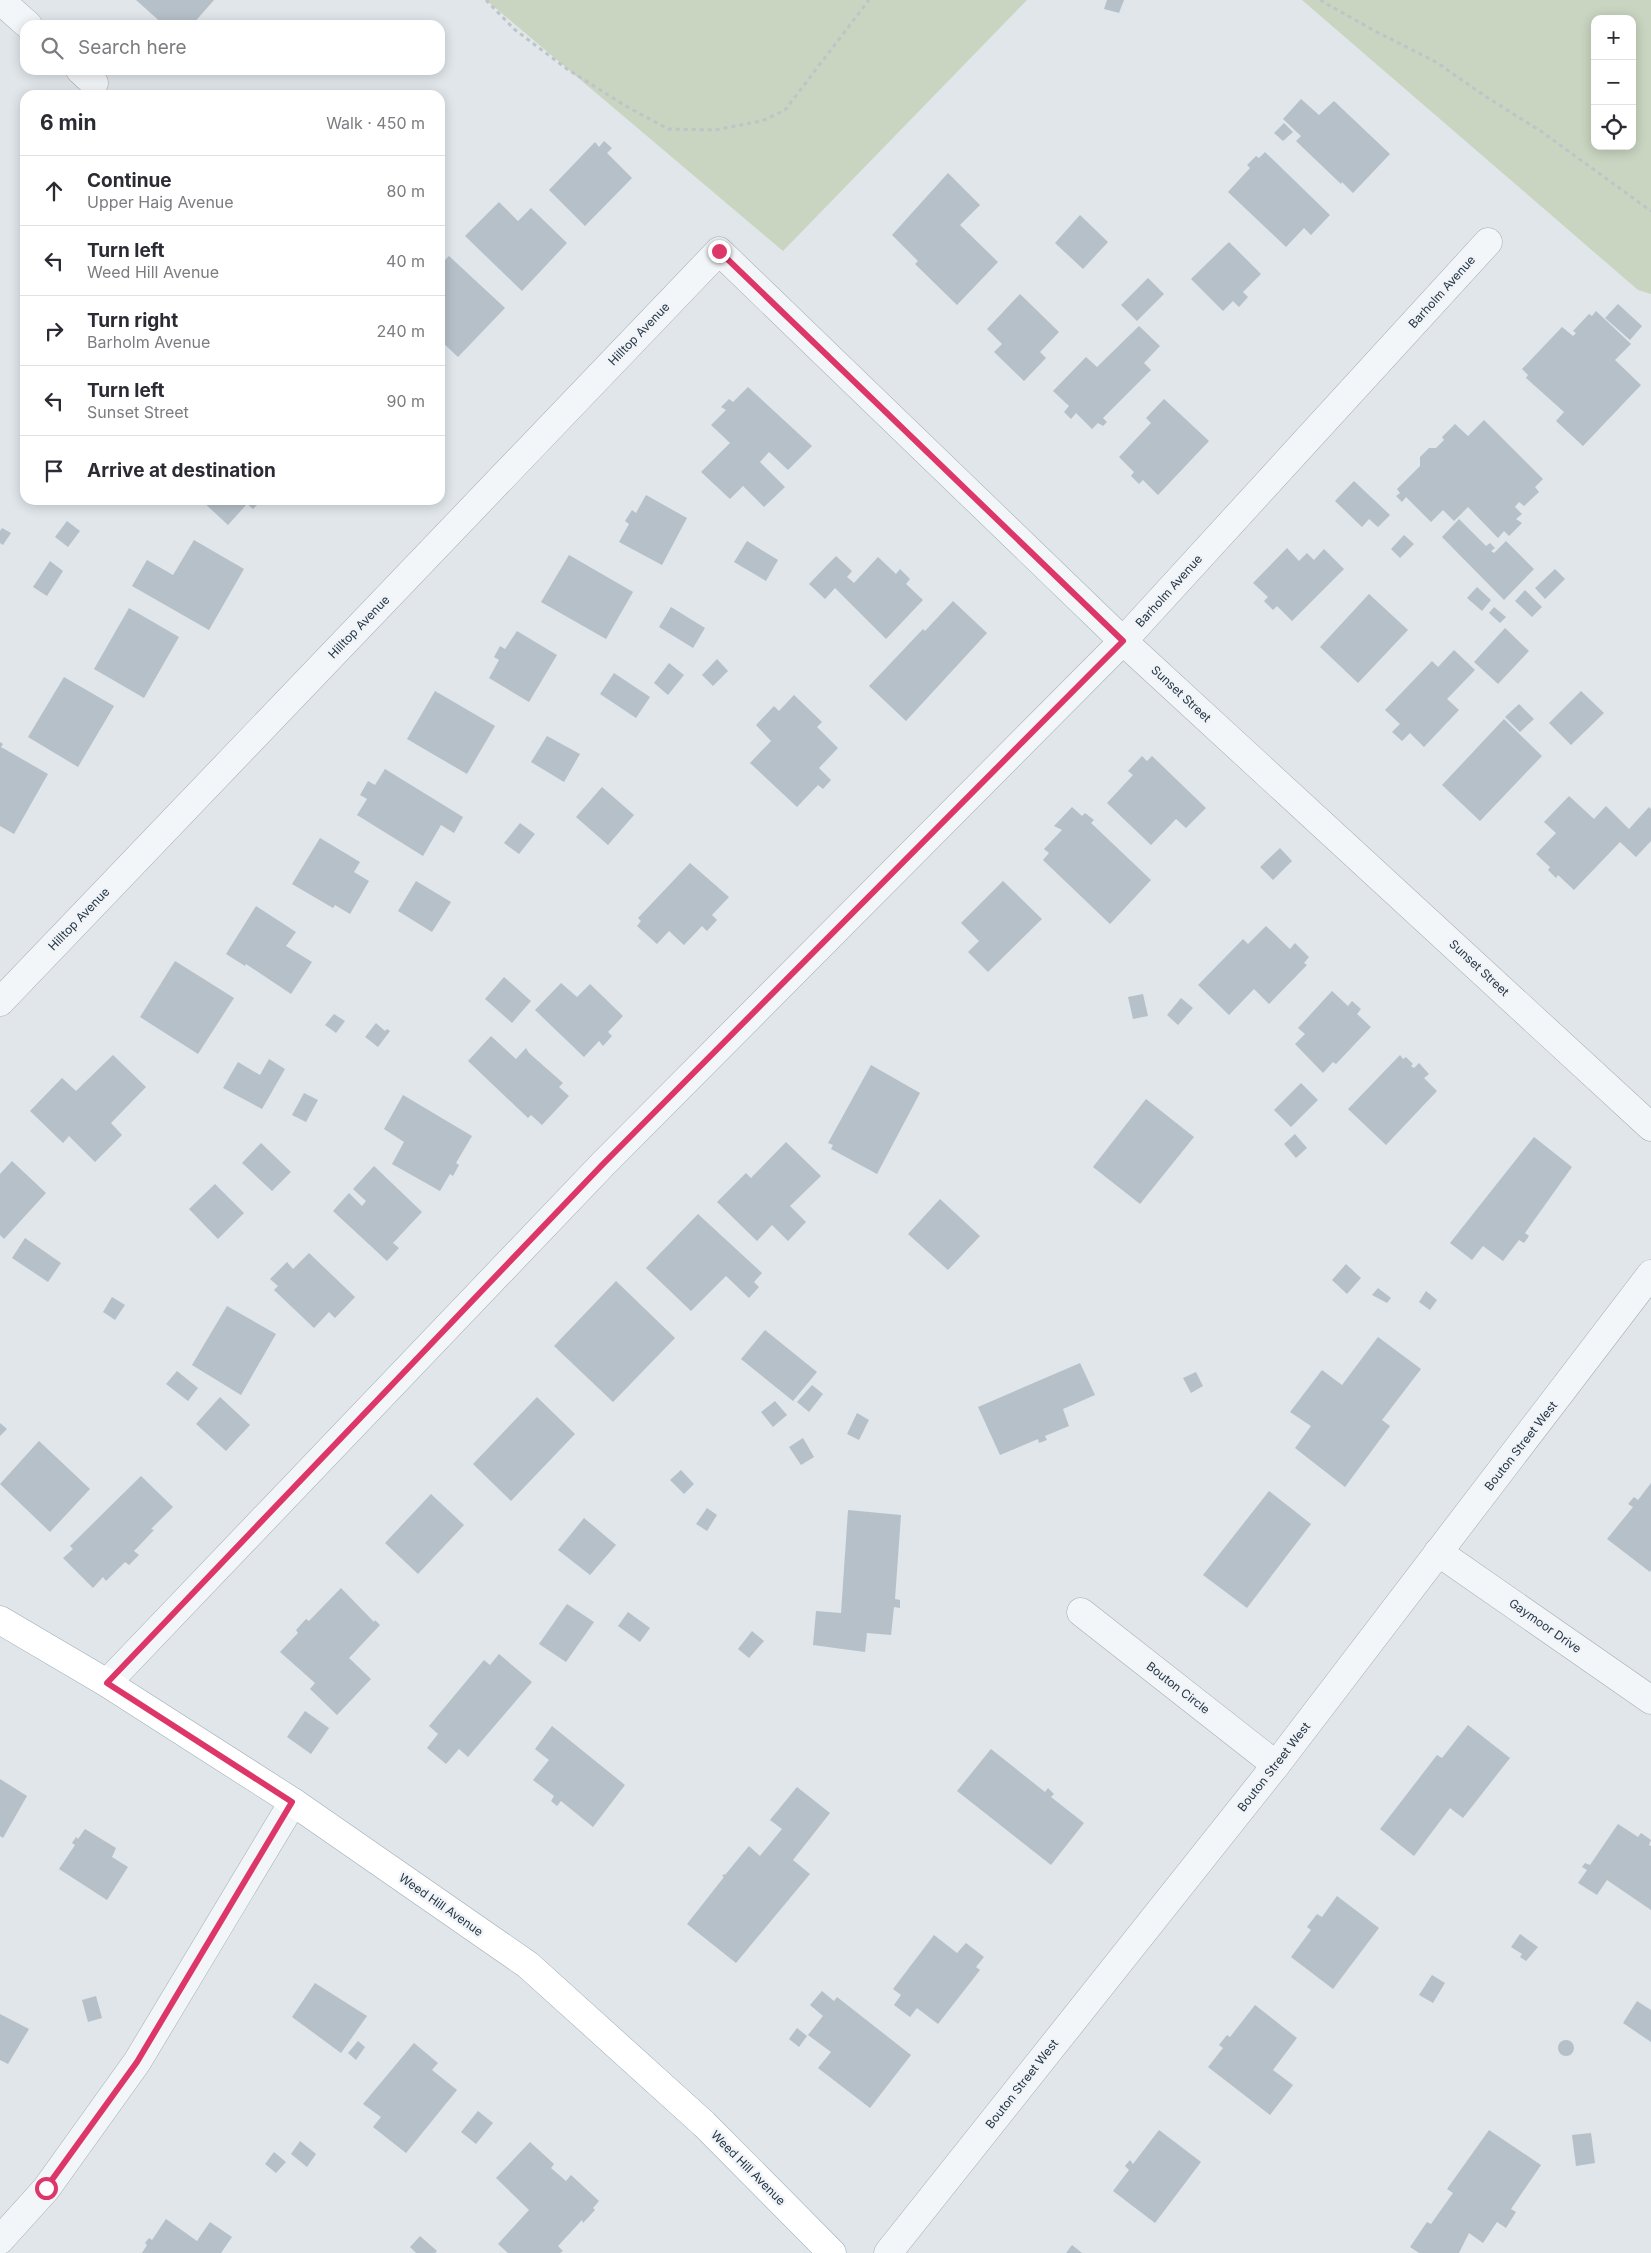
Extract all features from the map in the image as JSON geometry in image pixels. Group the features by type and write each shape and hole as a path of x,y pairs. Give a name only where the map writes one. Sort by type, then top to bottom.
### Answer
{"main road":[{"name":"Weed Hill Avenue","path":"0,1620 107,1683 292,1802 528,1965 704,2124 832,2253"}],"street":[{"path":"0,0 22,20"},
{"name":"Barholm Avenue","path":"107,1683 603,1164 1123,641 1488,242"},
{"name":"Sunset Street","path":"719,251 1123,641 1651,1127"},
{"name":"Hilltop Avenue","path":"0,1002 719,251"},
{"name":"Bouton Street West","path":"888,2253 1276,1765 1651,1274"},
{"name":"Gaymoor Drive","path":"1438,1552 1651,1700"},
{"name":"Bouton Circle","path":"1081,1612 1276,1765"},
{"path":"0,2240 46,2188 137,2062 292,1802"}],"path":[{"path":"486,0 514,28 567,69 624,105 668,129 714,130 762,121 785,110 868,0"},
{"path":"1320,0 1436,62 1542,132 1651,211"}],"green space":[{"path":"486,0 1027,0 783,251"},
{"path":"1302,0 1651,0 1651,294 1638,290"}],"building":[{"path":"136,0 214,0 196,20 158,20"},
{"path":"1107,0 1124,0 1119,13 1104,9"},
{"path":"1301,99 1319,115 1334,101 1390,154 1353,193 1296,141 1301,136 1283,119"},
{"path":"1284,123 1293,132 1283,141 1274,133"},
{"path":"604,141 612,148 607,153 632,178 585,226 549,190 595,142 599,147"},
{"path":"1265,152 1330,215 1311,235 1304,228 1286,247 1228,192 1250,168 1247,165 1256,156 1259,158"},
{"path":"948,173 980,205 960,225 998,262 957,305 915,264 918,261 892,235"},
{"path":"499,202 518,221 531,208 567,243 522,291 465,236"},
{"path":"1080,215 1108,242 1083,269 1055,243"},
{"path":"1229,242 1261,274 1243,292 1248,297 1239,307 1233,301 1223,311 1191,279"},
{"path":"449,256 505,308 458,357 445,345 445,260"},
{"path":"1148,278 1164,294 1137,321 1121,305"},
{"path":"1020,294 1059,332 1040,352 1046,358 1024,381 994,352 1002,344 987,329"},
{"path":"1618,304 1642,326 1630,340 1605,318"},
{"path":"1596,311 1631,344 1615,360 1641,385 1583,446 1556,421 1564,412 1526,378 1528,375 1522,369 1562,327 1573,336 1576,333 1573,331 1589,314 1592,316"},
{"path":"1139,326 1160,346 1144,363 1151,370 1103,418 1107,422 1103,426 1098,423 1092,429 1076,413 1071,419 1064,412 1069,406 1053,391 1086,357 1097,367"},
{"path":"748,387 812,446 788,470 769,452 760,462 785,487 764,507 743,486 730,499 701,472 730,443 711,425 726,410 721,407 729,399 733,402"},
{"path":"1164,399 1209,441 1158,495 1143,480 1139,484 1131,476 1134,472 1119,457 1151,423 1146,418"},
{"path":"1484,420 1543,479 1535,487 1539,492 1524,506 1519,502 1515,507 1522,514 1516,519 1522,523 1509,536 1504,531 1498,538 1468,507 1454,521 1443,510 1431,522 1406,497 1402,502 1396,496 1400,493 1397,489 1420,466 1420,457 1429,448 1436,448 1444,440 1442,437 1455,424 1468,436"},
{"path":"1354,481 1390,515 1378,527 1369,519 1362,527 1335,501"},
{"path":"646,495 687,518 662,565 619,542 629,524 625,521 632,510 636,513"},
{"path":"206,505 246,505 228,525"},
{"path":"248,505 257,505 253,509"},
{"path":"1459,519 1486,546 1490,543 1495,548 1491,551 1494,553 1506,541 1534,569 1504,600 1442,537"},
{"path":"67,521 80,531 68,547 55,537"},
{"path":"2,528 11,533 3,545 0,543 0,531"},
{"path":"1404,535 1414,544 1400,558 1391,549"},
{"path":"194,540 244,569 209,630 132,586 147,560 173,575"},
{"path":"747,541 778,560 766,581 734,562"},
{"path":"1287,548 1299,561 1307,553 1314,560 1324,549 1344,569 1292,621 1277,606 1273,610 1264,601 1268,597 1253,583"},
{"path":"569,555 633,592 606,639 541,602"},
{"path":"836,556 852,571 847,577 854,583 878,557 896,574 900,569 910,579 906,584 923,600 886,639 835,588 825,599 809,584"},
{"path":"50,561 63,571 47,596 33,587"},
{"path":"1555,569 1565,579 1545,599 1535,588"},
{"path":"1477,587 1491,600 1482,611 1467,598"},
{"path":"1525,590 1542,607 1532,617 1515,601"},
{"path":"1369,594 1408,630 1358,683 1320,647"},
{"path":"953,601 987,633 906,721 869,686 923,629 925,631"},
{"path":"671,607 705,628 693,648 659,627"},
{"path":"1494,607 1506,617 1500,623 1489,613"},
{"path":"129,608 179,637 144,698 94,669"},
{"path":"1505,628 1529,651 1498,684 1474,662"},
{"path":"517,631 557,655 529,702 489,678 499,660 494,657 500,646 505,649"},
{"path":"1454,650 1475,670 1447,699 1459,710 1424,747 1410,733 1402,741 1392,732 1400,724 1385,710 1432,661 1438,667"},
{"path":"717,659 728,671 713,686 702,675"},
{"path":"669,663 684,675 668,695 654,683"},
{"path":"614,673 650,697 636,718 600,694"},
{"path":"64,677 114,706 78,767 28,737"},
{"path":"435,691 495,726 467,774 407,739"},
{"path":"1581,691 1604,713 1571,745 1549,723"},
{"path":"794,695 822,722 817,727 838,748 819,768 831,780 823,789 818,785 797,807 750,763 771,741 756,725 774,706 779,711"},
{"path":"1519,704 1534,719 1520,732 1505,717"},
{"path":"1504,719 1542,756 1480,821 1442,785"},
{"path":"547,736 580,754 564,782 531,762"},
{"path":"0,742 3,744 1,747 48,774 14,834 0,826"},
{"path":"1142,756 1147,761 1152,756 1206,808 1186,828 1176,819 1151,845 1107,803 1133,775 1128,771"},
{"path":"385,769 463,817 454,833 441,825 423,856 357,815 367,799 360,795 368,781 375,785"},
{"path":"602,787 634,815 608,845 576,817"},
{"path":"1569,796 1594,819 1606,806 1629,829 1649,807 1651,809 1651,841 1636,857 1620,842 1574,890 1558,875 1556,878 1548,870 1550,867 1536,854 1556,833 1544,822"},
{"path":"1072,807 1082,816 1085,813 1094,820 1091,823 1151,880 1110,924 1043,860 1049,853 1044,849 1062,830 1054,826"},
{"path":"520,823 535,834 519,854 504,843"},
{"path":"320,838 360,862 354,872 369,881 350,914 335,905 333,908 292,884"},
{"path":"1280,848 1292,861 1273,880 1260,867"},
{"path":"690,863 729,897 712,915 717,920 707,931 702,926 684,945 669,931 657,944 637,926 641,921 638,918"},
{"path":"416,881 451,902 432,932 398,911"},
{"path":"1003,881 1042,919 988,972 968,952 979,941 961,923"},
{"path":"256,906 296,932 286,946 312,962 291,994 246,964 245,966 226,954"},
{"path":"1266,926 1290,949 1295,943 1309,957 1304,963 1307,965 1269,1004 1254,989 1229,1015 1198,985 1243,939 1248,944"},
{"path":"175,961 234,998 198,1054 140,1017"},
{"path":"504,977 531,1001 512,1023 485,999"},
{"path":"561,983 577,997 590,984 623,1016 608,1032 612,1036 603,1046 599,1041 584,1057 535,1010"},
{"path":"1332,991 1348,1006 1352,1001 1361,1009 1357,1014 1371,1027 1336,1064 1333,1062 1323,1073 1295,1044 1305,1034 1298,1028"},
{"path":"1143,994 1148,1016 1133,1019 1128,997"},
{"path":"1181,998 1193,1008 1178,1025 1167,1015"},
{"path":"334,1014 345,1021 336,1033 325,1025"},
{"path":"376,1023 385,1031 387,1029 390,1031 378,1047 365,1037"},
{"path":"491,1036 516,1059 526,1048 529,1053 563,1083 559,1087 569,1096 542,1125 531,1115 528,1118 468,1061"},
{"path":"113,1055 146,1087 111,1123 122,1135 95,1162 69,1136 63,1143 30,1111 62,1078 76,1091"},
{"path":"1400,1055 1403,1059 1406,1057 1413,1064 1411,1066 1414,1068 1419,1063 1429,1074 1424,1078 1437,1091 1386,1145 1348,1109"},
{"path":"269,1059 285,1069 262,1109 223,1088 238,1062 260,1075"},
{"path":"871,1065 920,1093 877,1174 831,1149 833,1145 828,1143"},
{"path":"1301,1083 1318,1100 1291,1127 1274,1110"},
{"path":"304,1093 318,1100 306,1122 292,1115"},
{"path":"403,1095 472,1136 456,1163 459,1165 453,1176 450,1174 440,1191 392,1164 404,1142 384,1129"},
{"path":"1146,1099 1194,1137 1140,1204 1093,1167"},
{"path":"1295,1134 1307,1148 1296,1158 1284,1144"},
{"path":"1534,1137 1572,1167 1525,1233 1529,1236 1524,1243 1519,1240 1503,1261 1483,1246 1472,1260 1450,1243"},
{"path":"786,1142 821,1176 790,1206 806,1222 788,1241 772,1225 757,1241 717,1202 746,1173 751,1178"},
{"path":"261,1143 291,1172 272,1191 242,1163"},
{"path":"12,1161 46,1193 4,1239 0,1235 0,1174"},
{"path":"374,1166 422,1212 393,1243 399,1248 387,1261 333,1211 349,1193 362,1206 366,1201 353,1189"},
{"path":"215,1184 244,1213 218,1239 189,1209"},
{"path":"940,1199 980,1236 948,1270 908,1234"},
{"path":"698,1214 762,1273 754,1282 759,1287 749,1298 726,1276 691,1311 646,1268"},
{"path":"25,1238 61,1263 48,1282 12,1258"},
{"path":"309,1253 355,1297 335,1318 329,1312 314,1328 274,1290 278,1286 270,1279 287,1262 293,1269"},
{"path":"1346,1264 1361,1278 1347,1294 1332,1280"},
{"path":"616,1281 675,1338 613,1402 554,1346"},
{"path":"1378,1288 1391,1298 1387,1303 1372,1295"},
{"path":"1426,1291 1437,1300 1430,1310 1419,1302"},
{"path":"112,1297 125,1305 115,1320 103,1312"},
{"path":"227,1306 276,1334 241,1395 192,1365"},
{"path":"765,1330 817,1372 793,1401 741,1359"},
{"path":"1378,1337 1421,1369 1382,1420 1390,1426 1345,1487 1295,1448 1311,1426 1290,1412 1322,1370 1342,1385"},
{"path":"1080,1363 1095,1395 1063,1409 1069,1426 1045,1436 1047,1440 1039,1443 1038,1439 1000,1455 978,1407"},
{"path":"177,1371 198,1388 188,1401 166,1384"},
{"path":"1196,1372 1203,1386 1191,1393 1183,1378"},
{"path":"812,1385 823,1394 809,1412 797,1402"},
{"path":"220,1397 250,1425 226,1451 196,1424"},
{"path":"537,1397 575,1434 511,1501 473,1464"},
{"path":"775,1401 787,1415 773,1427 761,1412"},
{"path":"857,1413 869,1420 859,1440 847,1434"},
{"path":"0,1423 7,1429 0,1436"},
{"path":"803,1438 814,1457 801,1465 789,1447"},
{"path":"39,1441 90,1489 50,1532 0,1484"},
{"path":"681,1470 694,1484 684,1494 670,1480"},
{"path":"141,1476 173,1507 151,1529 154,1530 134,1551 139,1555 129,1565 125,1562 106,1581 103,1577 93,1588 63,1558 73,1549 70,1546"},
{"path":"1651,1483 1650,1572 1607,1539 1633,1507 1628,1504 1634,1497 1638,1500"},
{"path":"1269,1491 1311,1524 1247,1608 1203,1575"},
{"path":"431,1494 464,1525 418,1574 385,1543"},
{"path":"707,1508 717,1515 707,1531 696,1524"},
{"path":"848,1510 901,1515 895,1599 900,1600 900,1608 894,1607 891,1635 867,1633 865,1652 813,1645 816,1611 841,1613"},
{"path":"584,1518 616,1545 590,1575 558,1550"},
{"path":"341,1588 374,1622 375,1620 380,1625 349,1658 371,1679 337,1715 310,1689 315,1683 280,1652 298,1633 296,1630 306,1619 309,1621"},
{"path":"567,1604 594,1622 566,1662 539,1644"},
{"path":"628,1612 650,1628 640,1642 618,1626"},
{"path":"752,1631 764,1641 749,1658 738,1649"},
{"path":"499,1654 532,1682 468,1757 459,1749 446,1764 427,1748 438,1734 429,1726 484,1660 490,1665"},
{"path":"305,1711 329,1728 311,1754 287,1737"},
{"path":"1468,1725 1510,1758 1463,1818 1450,1808 1414,1856 1380,1829 1437,1755 1442,1758"},
{"path":"552,1726 625,1785 593,1827 561,1801 557,1806 551,1801 554,1796 533,1780 549,1760 535,1749"},
{"path":"991,1749 1045,1792 1048,1788 1054,1794 1051,1797 1084,1823 1051,1865 957,1791"},
{"path":"0,1779 27,1796 3,1838 0,1836"},
{"path":"797,1787 830,1813 793,1860 810,1874 736,1963 687,1924 724,1877 722,1876 725,1875 749,1846 760,1856 782,1829 770,1820"},
{"path":"1618,1824 1638,1837 1641,1833 1651,1840 1649,1845 1651,1846 1651,1910 1607,1880 1597,1895 1578,1883 1587,1870 1582,1867 1585,1863 1590,1865"},
{"path":"85,1829 116,1848 112,1857 128,1867 107,1900 59,1869 75,1845 72,1843 76,1837 78,1839"},
{"path":"1337,1896 1379,1928 1333,1989 1291,1957 1311,1930 1307,1927 1317,1914 1322,1917"},
{"path":"1520,1934 1538,1947 1526,1961 1520,1957 1522,1954 1511,1947"},
{"path":"934,1935 957,1953 966,1943 984,1957 976,1967 980,1970 938,2024 917,2008 910,2017 894,2005 901,1995 893,1989"},
{"path":"1432,1975 1445,1983 1433,2003 1419,1995"},
{"path":"315,1983 367,2016 341,2053 292,2017"},
{"path":"822,1991 834,2001 837,1997 911,2055 870,2108 818,2068 831,2052 808,2035 823,2016 810,2005"},
{"path":"96,1996 102,2018 88,2022 82,2000"},
{"path":"1637,2001 1651,2010 1651,2042 1623,2023"},
{"path":"1255,2005 1297,2038 1273,2070 1293,2085 1270,2115 1208,2067 1223,2048 1219,2045 1227,2035 1230,2037"},
{"path":"0,2014 29,2029 8,2064 0,2060"},
{"path":"797,2028 807,2036 799,2047 789,2039"},
{"path":"1563,2040 1569,2040 1574,2045 1572,2054 1563,2056 1558,2051 1558,2045"},
{"path":"358,2041 365,2047 356,2060 348,2053"},
{"path":"414,2043 438,2063 432,2070 457,2090 406,2153 373,2127 381,2117 363,2104"},
{"path":"478,2111 493,2123 476,2144 461,2132"},
{"path":"1159,2130 1201,2162 1155,2223 1113,2191 1129,2170 1125,2166 1130,2160 1133,2164"},
{"path":"1489,2130 1541,2165 1511,2209 1516,2212 1506,2228 1497,2222 1483,2243 1469,2233 1459,2253 1419,2253 1410,2247 1427,2222 1431,2224 1453,2193 1447,2189"},
{"path":"1591,2133 1595,2163 1576,2166 1572,2135"},
{"path":"300,2141 316,2154 307,2167 291,2154"},
{"path":"530,2142 554,2164 551,2168 566,2181 571,2175 599,2201 593,2208 595,2210 583,2223 582,2220 558,2246 563,2251 560,2253 508,2253 498,2244 529,2210 496,2178"},
{"path":"274,2152 286,2162 276,2173 265,2164"},
{"path":"166,2219 197,2241 210,2222 232,2237 221,2253 142,2253 147,2245 145,2243 149,2238 152,2240"},
{"path":"420,2236 437,2251 435,2253 416,2253 410,2247"},
{"path":"1072,2245 1082,2253 1066,2253"}],"route":[{"path":"46,2188 137,2062 292,1802 107,1683 603,1164 1123,641 719,251"}]}
